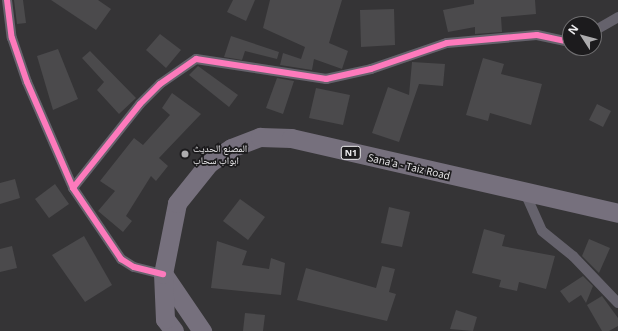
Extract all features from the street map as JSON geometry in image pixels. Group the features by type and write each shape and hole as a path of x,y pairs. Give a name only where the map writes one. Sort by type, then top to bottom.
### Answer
{"highway":[{"name":"Sana'a - Taiz Road","path":"174,331 165,319 163,274 177,203 192,180 231,148 260,137 291,138 526,195 618,213"},
{"path":"163,274 202,331"}],"street":[{"path":"7,0 12,38 27,82 73,188 121,259 134,267 163,274"},
{"path":"602,26 618,17"},
{"path":"73,188 140,104 160,84 196,59 326,79 371,70 447,42 536,35 562,40"},
{"path":"526,195 542,231 573,256 618,303"}],"building":[{"path":"14,0 23,0 26,23 17,24"},
{"path":"51,0 98,0 111,9 96,30"},
{"path":"233,0 255,0 246,21 227,12"},
{"path":"270,0 342,0 329,43 348,51 342,69 314,59 312,70 280,65 283,53 301,59 305,47 263,28"},
{"path":"474,0 535,0 536,14 501,17 502,32 475,34 475,27 448,32 443,10 474,4"},
{"path":"394,9 395,45 361,47 360,10"},
{"path":"160,34 181,50 166,68 146,50"},
{"path":"231,36 279,52 277,59 245,51 242,60 224,57"},
{"path":"58,49 78,99 53,110 37,56"},
{"path":"90,51 136,98 119,114 97,90 104,82 82,58"},
{"path":"483,58 504,64 501,74 542,84 531,125 490,113 488,121 466,115"},
{"path":"412,62 445,64 443,86 419,84 399,142 372,133 388,87 409,95"},
{"path":"198,66 238,95 229,107 189,75"},
{"path":"277,78 294,81 283,114 266,108"},
{"path":"316,88 350,95 343,125 309,118"},
{"path":"172,93 201,114 159,158 168,166 156,181 151,176 126,216 132,221 123,232 98,211 115,191 100,181 134,138 143,145 170,115 162,108"},
{"path":"597,104 611,111 603,127 589,120"},
{"path":"15,179 20,198 0,204 0,183"},
{"path":"55,184 69,204 49,218 35,199"},
{"path":"240,199 265,217 248,240 223,221"},
{"path":"389,207 410,212 402,247 381,243"},
{"path":"484,229 505,235 502,246 555,256 546,289 519,282 517,291 499,287 501,280 472,273"},
{"path":"84,236 112,285 85,302 52,255"},
{"path":"589,239 610,248 599,273 582,256"},
{"path":"217,241 247,251 242,265 269,269 271,258 285,263 281,295 211,288"},
{"path":"12,246 17,268 0,272 0,249"},
{"path":"382,266 395,269 389,292 396,294 387,321 297,300 306,268 376,288"},
{"path":"583,276 593,286 586,303 581,295 569,303 560,291"},
{"path":"602,296 618,318 618,326 609,331 602,331 587,305"},
{"path":"456,310 477,317 473,331 450,329"},
{"path":"245,313 265,315 263,331 243,331"}],"cycle path":[{"path":"7,0 12,38 27,82 73,188 121,259 134,267 163,274"},
{"path":"73,188 140,104 160,84 196,59 326,79 371,69 447,43 537,35 562,40"}],"place":[{"name":"المصنع الحديث ابواب سحاب","path":"185,154"}]}
